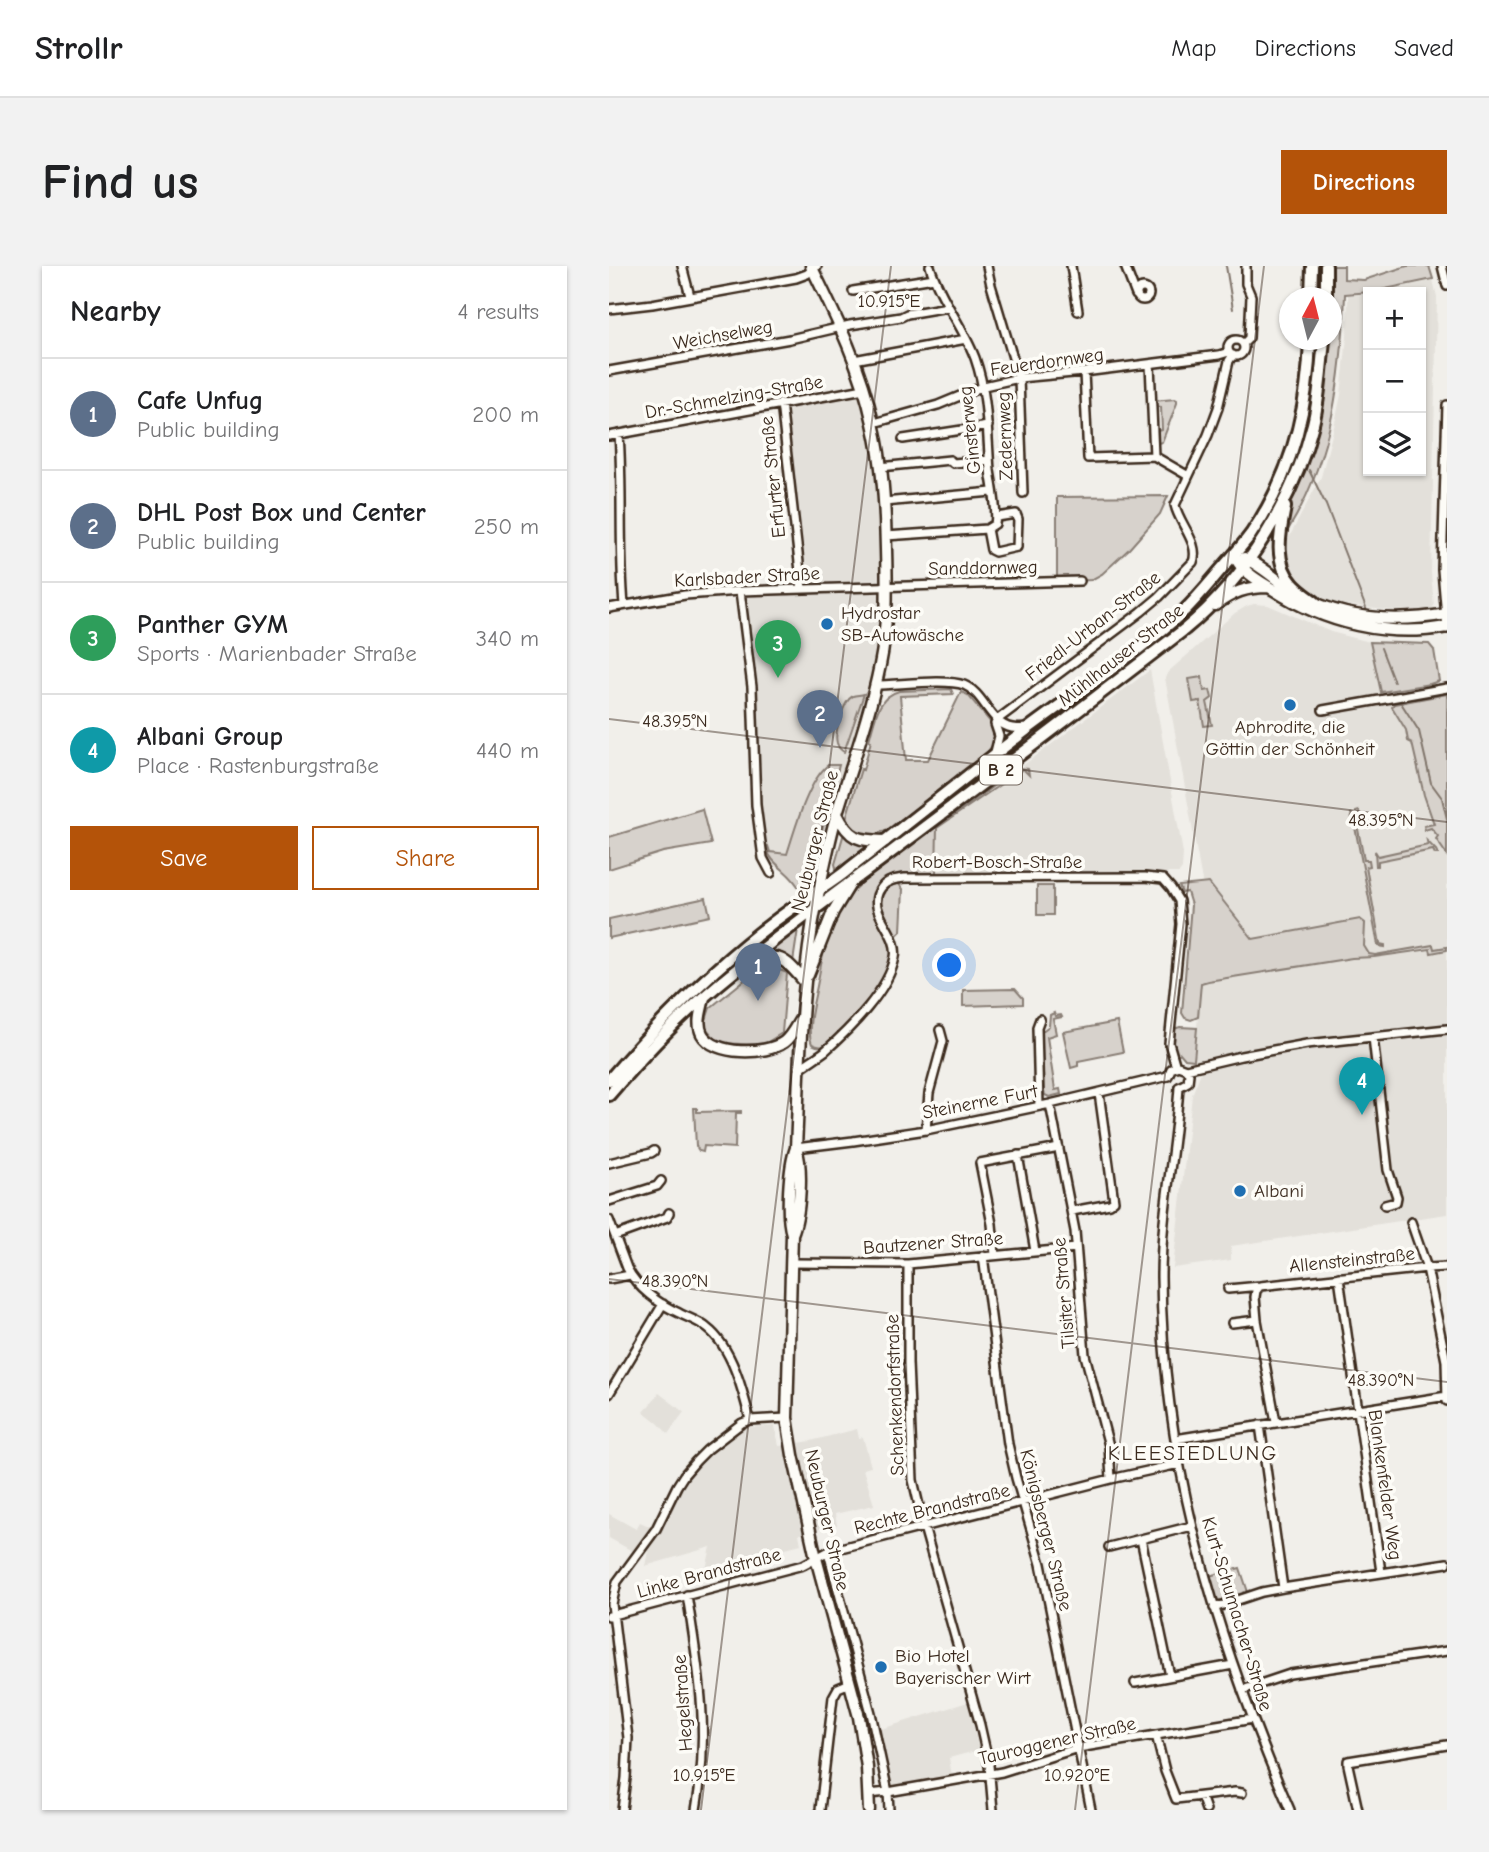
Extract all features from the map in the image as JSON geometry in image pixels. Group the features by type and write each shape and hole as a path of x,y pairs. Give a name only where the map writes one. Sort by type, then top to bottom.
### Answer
{"main road":[{"path":"1311,287 1312,266"},
{"path":"1326,287 1327,266"},
{"name":"Mühlhauser Straße","path":"819,891 1132,653 1201,593 1250,535 1277,486 1292,450 1304,407 1310,350"},
{"name":"Mühlhauser Straße","path":"815,909 1015,759 1205,611 1264,539 1288,491 1306,449 1313,424 1323,350"},
{"path":"1288,491 1279,540 1280,559 1290,580 1315,602"},
{"name":"B 2","path":"609,1080 647,1036 702,982 798,904 819,891"},
{"name":"B 2","path":"609,1095 651,1047 704,997 799,919 815,909"}],"street":[{"path":"682,266 690,296"},
{"name":"Ginsterweg","path":"930,266 974,356 984,386 992,492 997,517"},
{"name":"Zedernweg","path":"987,266 1019,378 1023,493"},
{"path":"1071,266 1078,310"},
{"path":"1125,266 1137,299"},
{"path":"1243,344 1249,338 1250,326 1251,296 1246,284 1246,266"},
{"path":"1442,266 1447,286"},
{"path":"609,309 796,278 807,274 813,267"},
{"name":"Neuburger Straße","path":"813,267 842,328 874,424 884,502 887,586 886,630 876,685 837,814 815,909 804,981 800,1020 796,1148 800,1170 797,1224 792,1234 787,1418 816,1558 859,1717 869,1810"},
{"path":"853,291 934,278"},
{"name":"Weichselweg","path":"609,371 790,340 948,307"},
{"path":"854,359 966,339"},
{"path":"1233,341 1243,344 1244,350 1241,354 1231,353 1229,346 1233,341"},
{"name":"Feuerdornweg","path":"874,424 938,405 984,386 1019,378 1231,353"},
{"name":"Friedl-Urban-Straße","path":"997,720 1141,612 1193,562 1195,547 1175,505 1208,435 1222,393 1231,353"},
{"path":"1150,364 1154,456"},
{"path":"1084,372 1088,458 1154,456 1185,474"},
{"name":"Dr.-Schmelzing-Straße","path":"609,436 864,389"},
{"name":"Erfurter Straße","path":"781,403 802,589"},
{"path":"1246,564 1269,587 1300,606 1345,623 1393,631 1447,628 1442,570 1447,406"},
{"path":"903,439 988,426"},
{"path":"619,434 620,564 624,605"},
{"path":"880,467 950,460 953,463 989,460"},
{"path":"884,502 992,492"},
{"path":"885,536 987,529 995,524 997,517 1016,514 1017,547 995,552 991,550 987,529"},
{"path":"1234,555 1287,587 1338,611 1376,618 1409,619 1446,614"},
{"name":"Sanddornweg","path":"887,586 1080,581"},
{"name":"Karlsbader Straße","path":"609,608 685,595 887,586"},
{"path":"1205,611 1242,589 1269,587"},
{"path":"740,591 752,687 756,805 763,858 771,873"},
{"path":"876,685 947,682 961,684 978,695 997,720 1013,729 1030,728"},
{"path":"1323,710 1447,688"},
{"path":"995,755 999,741 995,724 997,720"},
{"path":"837,814 850,835 868,841 885,841"},
{"name":"Robert-Bosch-Straße","path":"799,1069 832,1043 875,999 888,979 896,954 894,940 876,905 879,890 891,880 905,878 1163,879 1179,901 1181,924 1169,1043 1176,1067"},
{"path":"747,962 776,957 790,965 804,981 833,912 850,883"},
{"path":"704,997 699,1018 701,1030 707,1041 722,1049 745,1051 773,1048 787,1040 800,1020"},
{"path":"1039,1107 1037,1027 1040,1019"},
{"path":"1186,1069 1189,1074 1188,1082 1179,1087 1171,1084 1168,1076 1171,1069 1176,1067 1186,1069 1276,1049 1447,1029"},
{"path":"926,1130 929,1094 943,1041 940,1030"},
{"path":"1373,1037 1388,1170 1397,1197 1396,1202 1385,1205"},
{"name":"Steinerne Furt","path":"796,1148 926,1130 1039,1107 1168,1076"},
{"name":"Kurt-Schumacher-Straße","path":"1179,1087 1164,1219 1161,1279 1165,1351 1175,1439 1192,1526 1214,1608 1252,1719 1290,1810"},
{"path":"1072,1211 1114,1201 1099,1093"},
{"name":"Tilsiter Straße","path":"1050,1104 1072,1211 1085,1355 1108,1440 1111,1479"},
{"path":"995,1255 980,1163 1059,1147"},
{"path":"609,1163 654,1151"},
{"path":"1018,1155 1035,1251"},
{"path":"609,1201 657,1186 661,1181"},
{"path":"615,1236 667,1217 669,1213"},
{"path":"609,1220 630,1275 663,1304 696,1321 714,1335 733,1366 750,1420"},
{"path":"1411,1222 1427,1268 1447,1361 1447,1401"},
{"name":"Bautzener Straße","path":"791,1263 908,1264 1076,1248"},
{"name":"Königsberger Straße","path":"983,1256 1008,1444 1041,1564 1091,1810"},
{"name":"Schenkendorfstraße","path":"908,1264 908,1363 913,1480 923,1527 980,1725 989,1765 993,1810"},
{"name":"Allensteinstraße","path":"1228,1289 1447,1267"},
{"path":"609,1279 630,1275"},
{"name":"Blankenfelder Weg","path":"1339,1277 1381,1572"},
{"path":"1260,1286 1255,1297 1257,1320 1276,1422"},
{"path":"609,1394 663,1304"},
{"path":"1232,1322 1257,1320"},
{"path":"1175,1439 1447,1396"},
{"path":"622,1810 628,1738 611,1616 617,1583 656,1529 684,1475 707,1450 750,1420 787,1418"},
{"path":"1260,1425 1283,1588"},
{"name":"Rechte Brandstraße","path":"816,1558 828,1552 923,1527 1179,1464"},
{"path":"1109,1547 1192,1526"},
{"path":"1142,1539 1170,1676"},
{"name":"Neuburger Straße","path":"828,1552 871,1713 888,1792 889,1810"},
{"name":"Linke Brandstraße","path":"611,1616 803,1565 816,1558"},
{"path":"1214,1608 1262,1592 1447,1563"},
{"name":"Hegelstraße","path":"687,1595 700,1680 703,1733 702,1775 696,1810"},
{"path":"1242,1690 1290,1674 1447,1651"},
{"path":"1135,1683 1233,1665"},
{"path":"820,1810 833,1697 838,1688 850,1683"},
{"name":"Tauroggener Straße","path":"869,1794 1002,1772 1079,1748 1252,1719"},
{"path":"1156,1735 1176,1800 1235,1791 1242,1793"},
{"path":"1358,1810 1348,1761 1447,1745"},
{"path":"1201,1796 1206,1810"}],"shaded area":[{"path":"1326,266 1344,266 1344,279 1364,280 1407,266 1429,266 1433,279 1395,287 1363,287 1363,293 1345,294 1342,340 1342,287 1326,287"},
{"path":"1433,280 1437,297 1431,573 1434,606 1429,610 1392,611 1321,599 1301,586 1288,568 1283,549 1321,477 1334,427 1341,395 1348,295 1363,294 1363,476 1426,476 1426,287 1401,287"},
{"path":"1322,350 1341,350 1325,446 1303,503 1288,530 1284,530 1288,491 1306,449"},
{"path":"864,389 877,443 886,630 819,891 799,891 789,875 763,858 756,805 752,687 740,591 801,589 781,403"},
{"path":"1175,399 1177,403 1162,442 1158,443 1157,431 1162,430 1161,407 1153,406 1153,401"},
{"path":"1168,496 1160,514 1102,574 1091,580 1057,582 1057,497"},
{"path":"1254,604 1268,605 1331,632 1370,642 1381,692 1397,689 1401,709 1447,834 1447,1214 1231,1246 1231,1260 1173,1268 1192,1095 1201,1072 1199,1061 1194,1060 1201,983 1220,979 1165,678 1168,672 1235,613"},
{"path":"1370,642 1429,644 1434,650 1439,681 1381,692"},
{"path":"1150,670 1183,853 1182,869 1179,873 936,873 937,828"},
{"path":"1202,677 1204,691 1210,690 1212,698 1207,702 1212,725 1204,726 1200,701 1193,702 1189,679"},
{"path":"951,689 953,694 900,696 906,760 928,760 961,692 968,695 992,724 996,736 994,743 982,759 888,829 870,837 857,835 845,822 881,704 899,691"},
{"path":"864,694 844,752 838,747 836,738 840,718 849,699"},
{"path":"1447,694 1447,855 1431,828 1425,830 1424,826 1434,824 1412,743 1408,741 1406,730 1392,707 1394,704"},
{"path":"828,765 839,765 810,877 800,890 792,878 772,859 766,847 768,846 770,852 787,854 808,794"},
{"path":"1019,768 1028,769 1029,775 1023,769 937,828 936,873 897,877 903,889 901,931 892,940 889,970 882,984 863,1009 831,1042 822,1046 812,1044 811,1015 825,946 835,918 852,893 894,857"},
{"path":"702,809 711,844 663,852 609,869 609,837"},
{"path":"1359,811 1360,818 1356,819 1364,860 1369,860 1370,866 1366,867 1380,944 1385,947 1378,945 1352,820 1351,813 1356,817 1356,812"},
{"path":"844,833 867,844 836,868 835,864"},
{"path":"1427,841 1438,854 1433,850 1378,861 1376,866 1375,851 1378,856 1428,845"},
{"path":"1209,883 1253,939 1360,919 1365,923 1364,946 1369,954 1433,945 1434,949 1447,947 1447,950 1431,953 1430,949 1352,958 1208,981 1201,983 1198,1017 1191,1020 1185,1018 1182,1013 1191,905 1187,892 1182,893 1179,886"},
{"path":"1037,886 1053,886 1053,915 1037,915"},
{"path":"706,898 710,916 609,938 609,919"},
{"path":"798,929 793,962 770,952 771,950"},
{"path":"770,966 787,973 782,1033 763,1045 719,1043 704,1026 710,1008 757,970"},
{"path":"1015,989 1023,998 1023,1004 963,1006 963,990"},
{"path":"1054,1013 1055,1016 1062,1017 1053,1019 1056,1034 1047,1037 1055,1090 1060,1089 1061,1094 1049,1097 1044,1092 1041,1032 1049,1026 1050,1015"},
{"path":"1117,1022 1123,1052 1078,1061 1078,1066 1071,1068 1063,1032"},
{"path":"1197,1028 1194,1060 1185,1059 1180,1053 1177,1055 1173,1043 1174,1029"},
{"path":"694,1108 697,1108 697,1112 741,1111 736,1113 735,1148 704,1146 703,1152 699,1151 696,1146"},
{"path":"659,1393 684,1412 668,1434 644,1412"},
{"path":"775,1426 779,1446 857,1429 859,1438 863,1437 871,1467 863,1469 874,1505 835,1514 837,1525 799,1534 801,1544 706,1569 711,1547 645,1566 649,1546 686,1475 710,1450 743,1427"},
{"path":"609,1514 636,1529 640,1522 651,1527 634,1552 609,1538"},
{"path":"1240,1568 1248,1592 1218,1600 1214,1596 1209,1576"},
{"path":"968,1702 979,1750 949,1758 952,1776 892,1787 878,1730"}],"waterway":[{"path":"1226,266 1233,309"},
{"path":"1309,470 1326,505 1367,611"},
{"path":"1381,648 1394,682"},
{"path":"1401,703 1419,731 1431,783 1442,798 1447,819"}],"place":[{"name":"Hydrostar SB-Autowäsche","path":"827,624"},
{"name":"Panther GYM","path":"778,678"},
{"name":"Aphrodite, die Göttin der Schönheit","path":"1290,705"},
{"name":"DHL Post Box und Center","path":"820,748"},
{"name":"Cafe Unfug","path":"758,1001"},
{"name":"Albani Group","path":"1362,1115"},
{"name":"Albani","path":"1240,1191"},
{"name":"Bio Hotel Bayerischer Wirt","path":"881,1667"}],"district":[{"name":"KLEESIEDLUNG","path":"1193,1453"}]}
